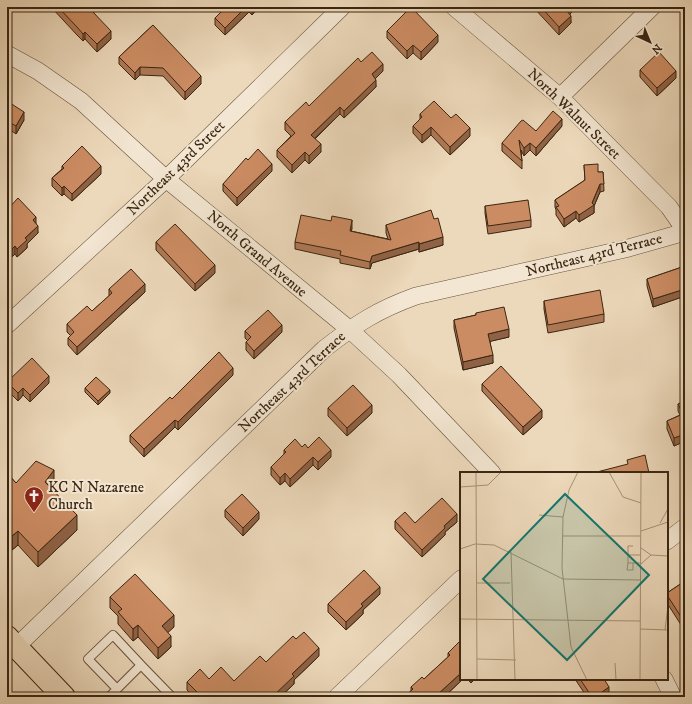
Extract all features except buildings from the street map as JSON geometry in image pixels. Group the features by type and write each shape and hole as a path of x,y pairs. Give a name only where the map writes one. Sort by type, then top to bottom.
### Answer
{"main road":[{"path":"12,642 64,697"}],"street":[{"name":"Northeast 43rd Street","path":"7,325 166,179 342,7"},
{"name":"North Walnut Street","path":"454,7 560,97 669,207 685,231"},
{"path":"560,97 652,7"},
{"name":"North Grand Avenue","path":"7,54 38,71 81,101 166,179 349,329 400,375 491,472"},
{"name":"Northeast 43rd Terrace","path":"12,642 324,349 368,316 391,305 416,296 625,249 685,231"},
{"path":"668,540 685,527"},
{"path":"337,697 460,579"},
{"path":"664,680 673,697"}],"lane":[{"path":"117,689 88,658 113,635 172,697"},
{"path":"109,697 141,665"}],"place":[{"name":"KC N Nazarene Church","path":"34,513"}]}
